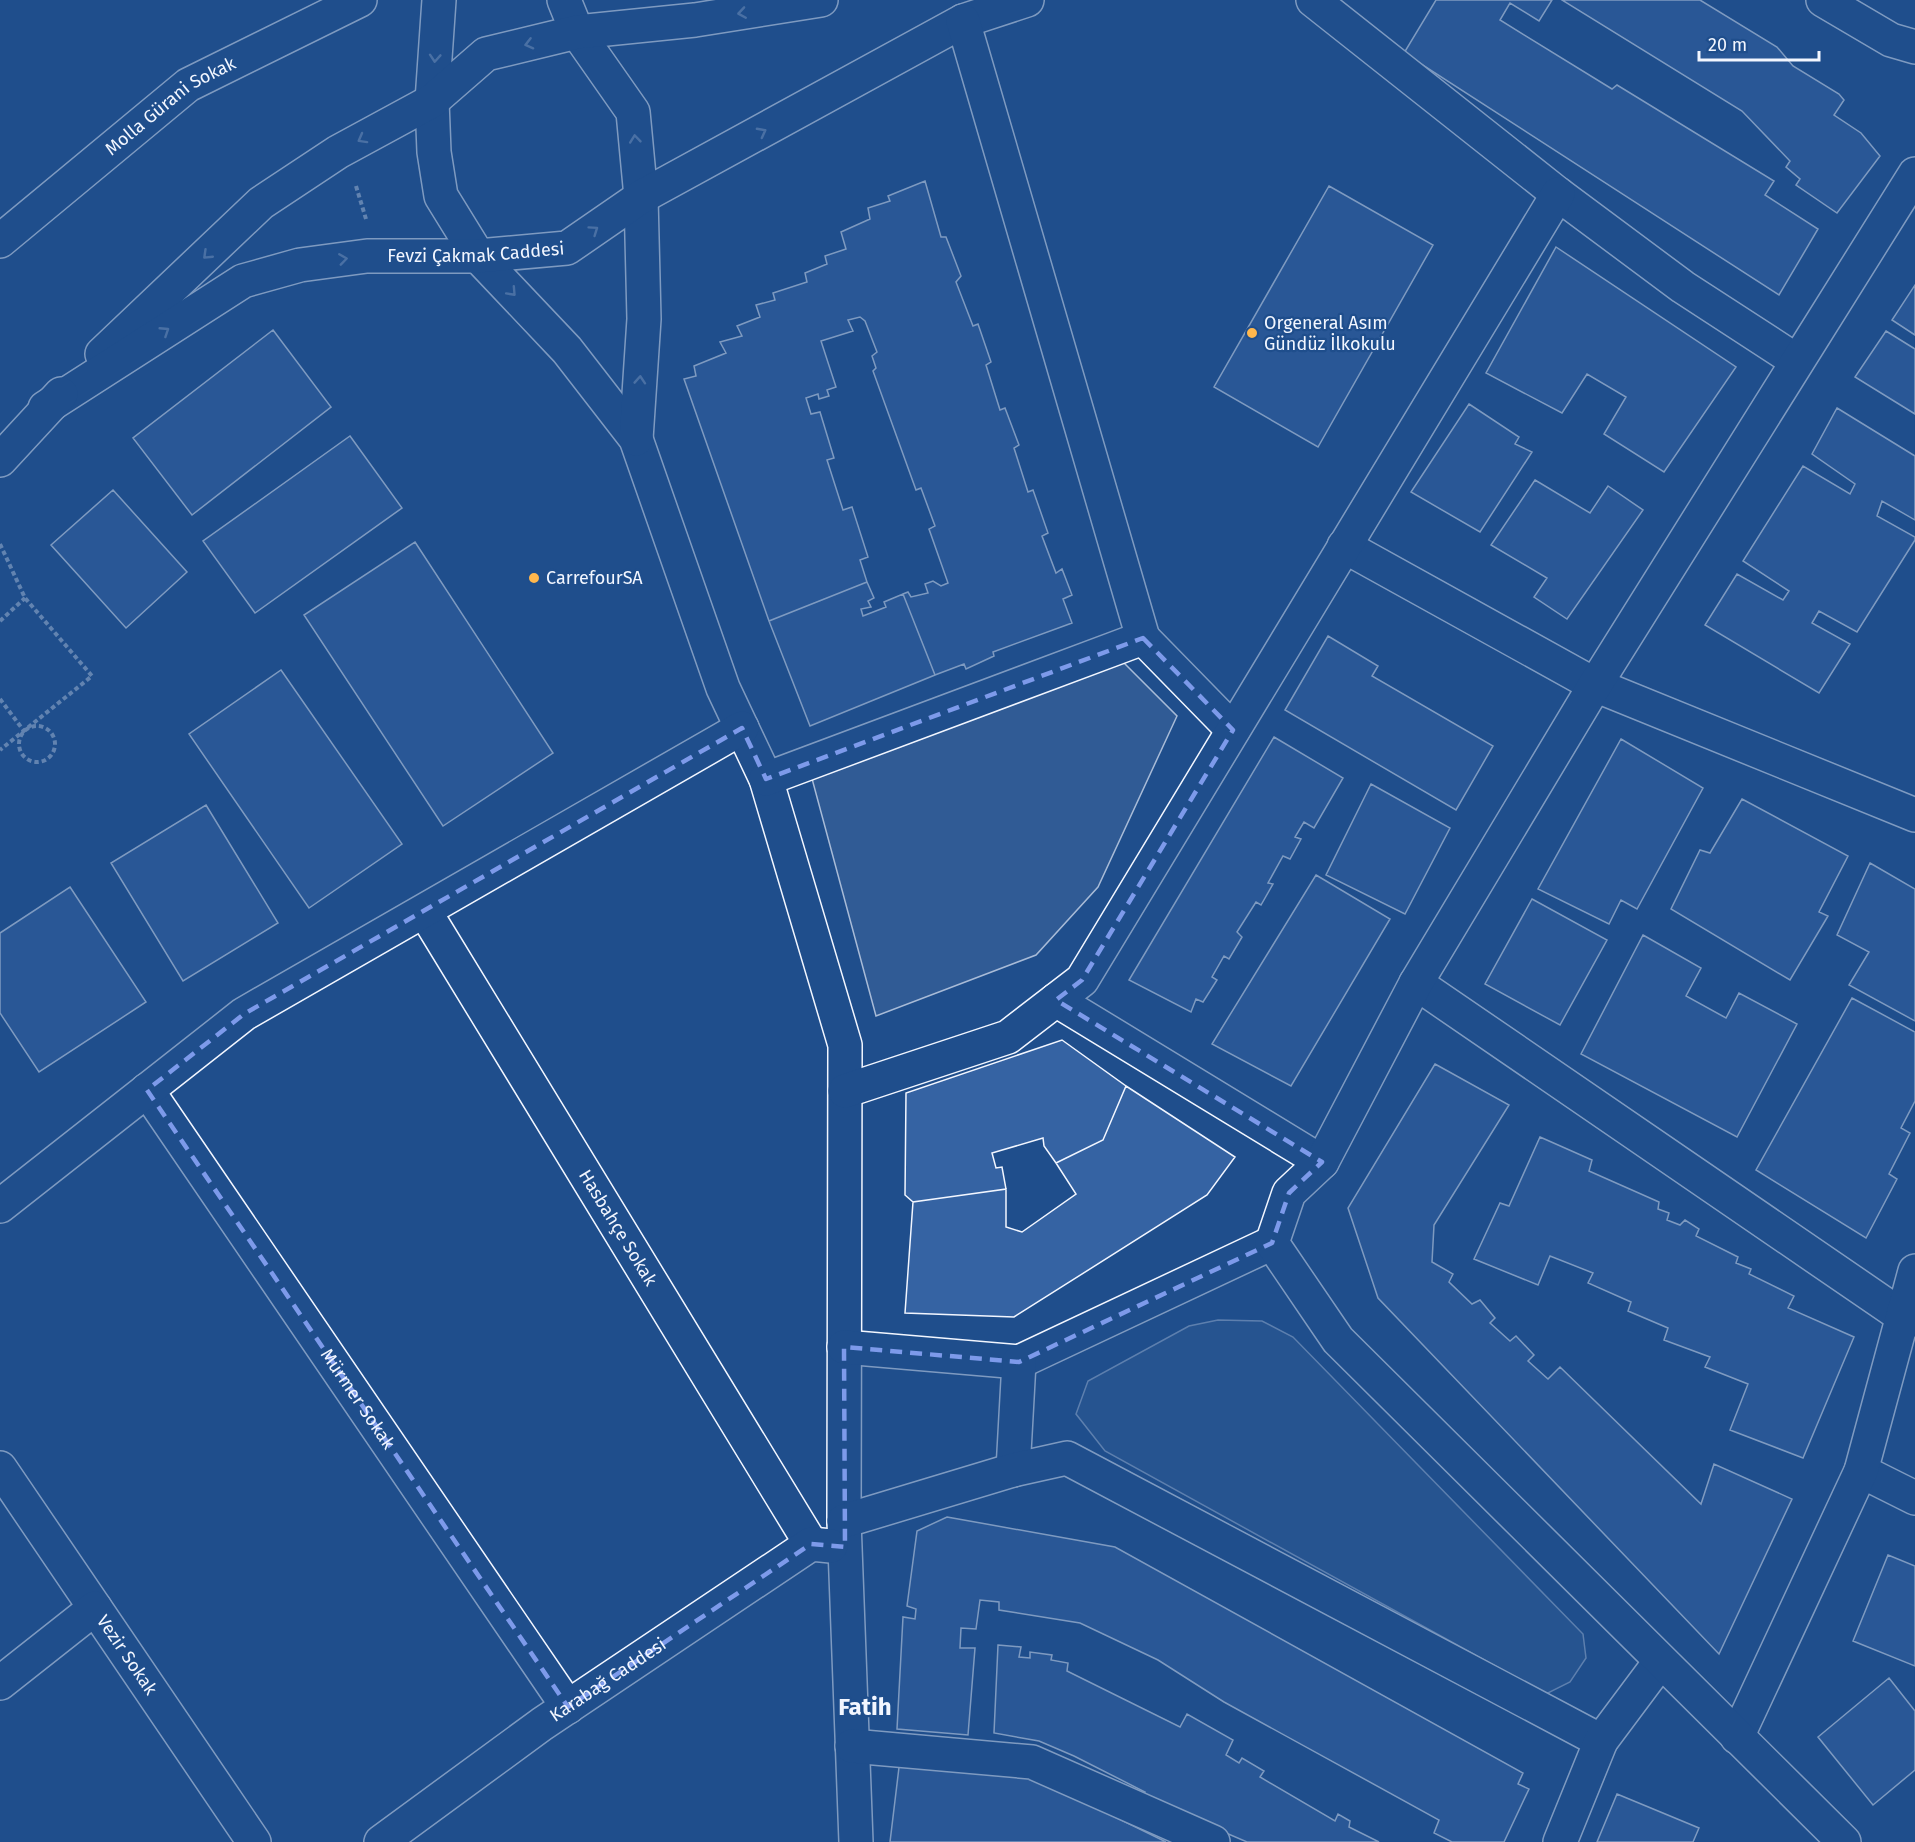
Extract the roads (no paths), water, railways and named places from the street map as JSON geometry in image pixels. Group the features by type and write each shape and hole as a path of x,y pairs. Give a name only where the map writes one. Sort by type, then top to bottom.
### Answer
{"street":[{"name":"Molla Gürani Sokak","path":"0,241 188,85 360,0"},
{"path":"439,0 432,100 434,152 441,196 478,256 567,350 636,439 723,688 766,779 845,1045 844,1534 856,1842"},
{"path":"564,0 577,32 633,112 641,197 644,319 636,439"},
{"name":"Fevzi Çakmak Caddesi","path":"0,460 45,408 261,203 338,152 432,100 486,54 577,32 695,20 821,0"},
{"name":"Fevzi Çakmak Caddesi","path":"45,408 243,281 300,265 367,256 478,256 567,248 641,197 963,21 1027,0"},
{"path":"1313,0 1558,194 1683,287 1797,360"},
{"path":"1823,0 1891,40 1915,47"},
{"path":"963,21 1143,638 1233,729"},
{"path":"844,1347 1018,1362 1272,1243 1289,1194 1322,1162 1416,983 1595,685 1915,174"},
{"path":"845,1091 1008,1037 1082,980 1558,194"},
{"path":"1344,546 1595,685 1915,815"},
{"path":"766,779 1143,638"},
{"path":"0,1206 244,1014 742,728"},
{"name":"Hasbahçe Sokak","path":"425,912 811,1544"},
{"path":"1416,983 1908,1318"},
{"path":"1056,1000 1322,1162"},
{"name":"Mürmer Sokak","path":"147,1090 568,1707"},
{"path":"1272,1243 1338,1340 1660,1662 1844,1842"},
{"path":"1737,1737 1861,1471 1908,1318 1915,1270"},
{"path":"1013,1470 1018,1362"},
{"path":"811,1544 844,1534 1013,1470 1067,1458 1601,1741"},
{"name":"Vezir Sokak","path":"0,1468 254,1842"},
{"path":"1861,1471 1915,1498"},
{"name":"Karabağ Caddesi","path":"381,1842 568,1707 811,1544"},
{"path":"0,1683 95,1608"},
{"path":"1560,1842 1601,1741 1660,1662"},
{"path":"852,1746 1032,1762 1213,1842"}],"place":[{"name":"Orgeneral Asım Gündüz İlkokulu","path":"1252,333"},
{"name":"CarrefourSA","path":"534,578"}],"district":[{"name":"Fatih","path":"865,1707"}]}
